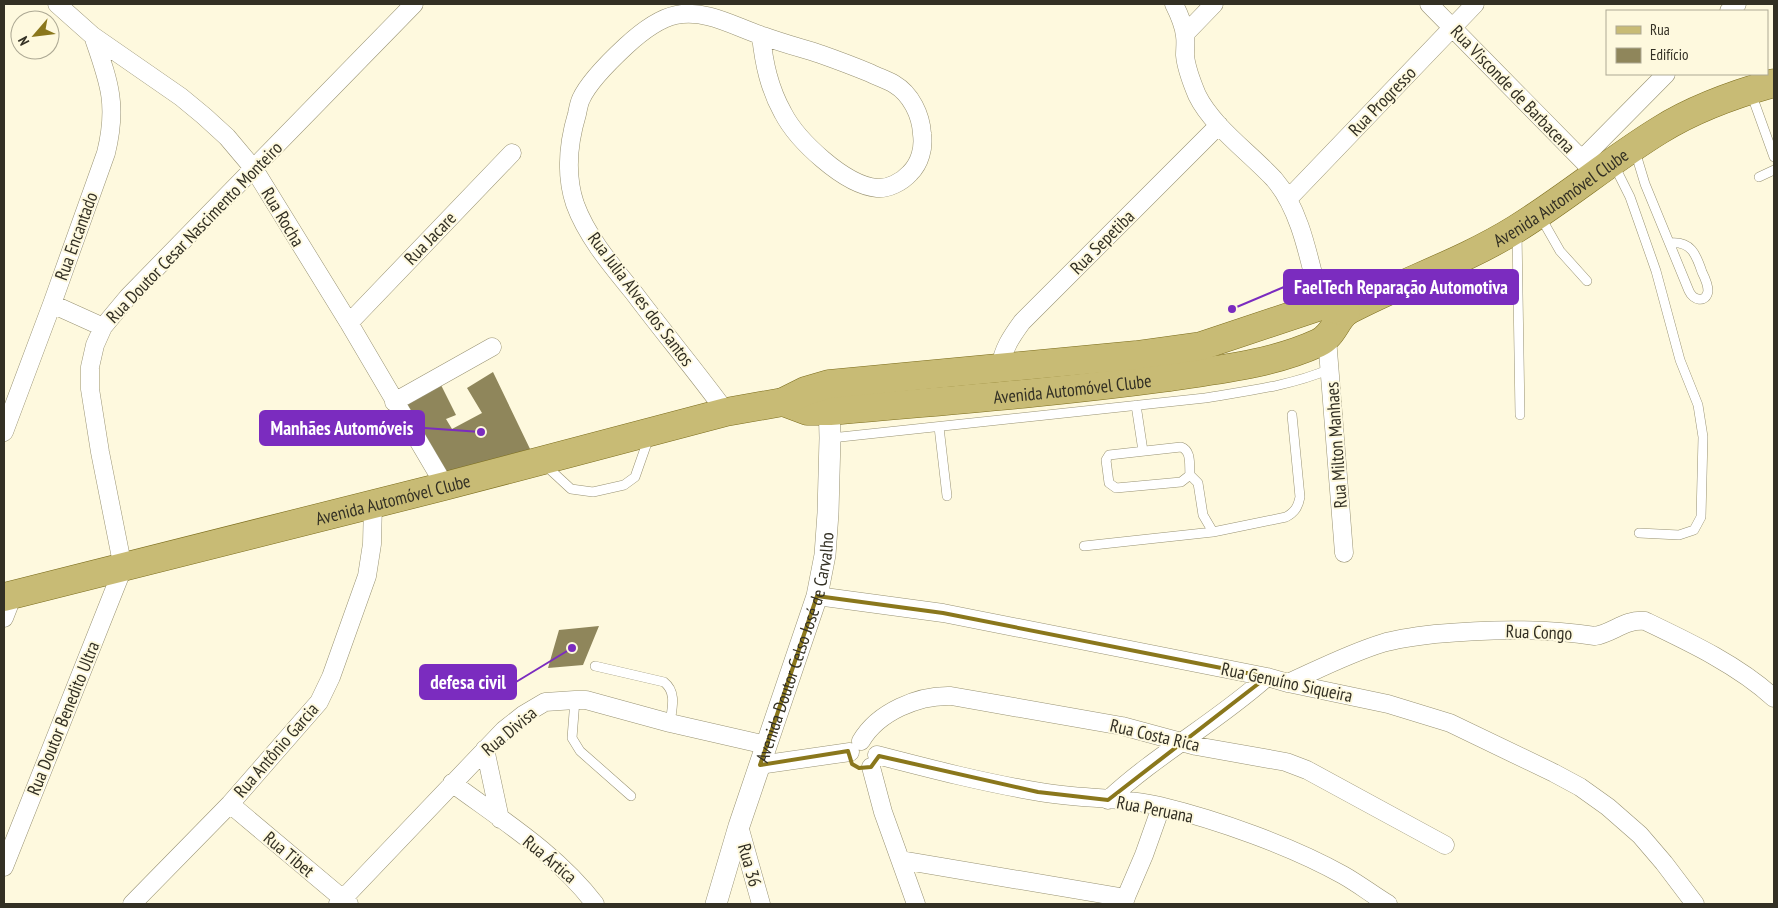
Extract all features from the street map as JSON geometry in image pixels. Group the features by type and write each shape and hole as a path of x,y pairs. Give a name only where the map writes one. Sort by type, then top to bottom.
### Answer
{"main road":[{"name":"Avenida Automóvel Clube","path":"7,604 123,568 726,412 783,402 805,391 829,384 1000,368 1137,380 1201,346 1333,309 1464,258 1516,229 1606,161 1662,128 1699,109 1762,87"},
{"name":"Avenida Automóvel Clube","path":"783,402 807,411 830,411 1137,380 1253,364 1316,344 1327,338 1333,309"},
{"path":"983,396 995,384 1000,368"}],"street":[{"name":"Rua Rocha","path":"57,4 93,36 181,97 204,116 227,137 254,169 349,323 445,486"},
{"name":"Rua Doutor Cesar Nascimento Monteiro","path":"123,568 100,452 90,389 90,367 94,345 103,327 128,297 414,4"},
{"path":"1174,4 1180,15 1185,34 1185,57 1197,96 1219,125 1274,180 1288,199 1333,309"},
{"path":"1185,34 1214,4"},
{"name":"Rua Visconde de Barbacena","path":"1429,4 1453,28 1606,161"},
{"name":"Rua Progresso","path":"1288,199 1475,4"},
{"name":"Rua Julia Alves dos Santos","path":"726,412 700,376 615,270 589,233 575,204 568,176 570,139 581,98 605,65 654,24 676,15 701,15 730,22 761,36 851,65 897,85 912,102 921,121 923,141 920,158 911,173 897,183 878,188 858,182 837,171 809,146 783,115 764,65 761,36"},
{"name":"Rua Encantado","path":"4,432 106,153 110,135 112,94 93,36"},
{"path":"1606,161 1665,75"},
{"name":"Rua Sepetiba","path":"1000,368 1006,344 1022,322 1219,125"},
{"name":"Rua Jacare","path":"349,323 512,153"},
{"path":"52,304 103,327"},
{"name":"Rua Milton Manhaes","path":"1327,338 1344,552"},
{"path":"394,402 492,347"},
{"name":"Avenida Doutor Celso José de Carvalho","path":"716,904 739,826 818,596 825,555 830,438 829,384"},
{"name":"Rua Antônio Garcia","path":"132,904 230,804 319,702 331,677 366,576 372,544 373,503"},
{"name":"Rua Doutor Benedito Ultra","path":"4,867 123,568"},
{"name":"Rua Genuíno Siqueira","path":"818,596 943,613 1267,677 1388,704 1450,723 1505,748 1562,778 1608,807 1640,835 1695,904"},
{"name":"Rua Congo","path":"1288,683 1383,643 1415,637 1461,632 1512,630 1595,636 1636,620 1645,621 1712,655 1774,698"},
{"path":"1108,800 1129,780 1237,702 1267,677"},
{"name":"Rua Costa Rica","path":"855,746 866,732 887,715 903,706 935,696 951,696 1122,726 1181,742 1286,762 1307,770 1445,844"},
{"name":"Rua Divisa","path":"343,903 452,783 504,730 523,715 545,702 586,700 670,723 763,755"},
{"path":"763,755 872,744 877,751 874,761 883,812 916,904"},
{"path":"855,746 850,760 855,766 863,769 874,761"},
{"path":"485,749 500,819"},
{"name":"Rua Peruana","path":"874,761 1038,792 1137,802 1226,825 1294,852 1343,876 1388,904"},
{"name":"Rua Ártica","path":"452,783 568,873 595,904"},
{"name":"Rua Tibet","path":"230,804 343,903"},
{"path":"901,860 1125,901 1161,807"},
{"name":"Rua 36","path":"739,826 761,904"}],"lane":[{"path":"1762,87 1774,157"},
{"path":"1606,161 1645,184 1692,297 1697,300 1703,299 1707,295 1708,289 1698,258 1683,243 1670,243"},
{"path":"1606,161 1630,197 1656,271 1680,360 1698,405 1703,437 1701,518 1694,530 1679,535 1639,533"},
{"path":"1758,177 1774,170"},
{"path":"1538,213 1560,251 1587,281"},
{"path":"1516,229 1520,415"},
{"path":"830,438 939,426 1137,380 1205,398 1265,388 1311,377 1330,369"},
{"path":"1137,380 1142,451"},
{"path":"1084,546 1213,532 1286,517 1296,509 1300,497 1292,415"},
{"path":"939,426 947,496"},
{"path":"540,461 571,489 593,492 624,485 636,477 651,432"},
{"path":"1190,475 1181,482 1116,488 1109,483 1106,460 1109,456 1142,451 1181,447 1186,449 1189,453 1190,475 1198,483 1203,515 1213,532"},
{"path":"595,666 664,682 672,690 673,695 670,723"},
{"path":"575,700 572,738 580,752 631,796"}],"highlighted area":[{"path":"817,596 943,613 1267,677 1108,800 1038,792 879,756 871,767 859,768 852,764 848,751 760,765"}],"building":[{"path":"493,372 531,451 446,474 404,402 441,385 456,415 446,419 452,429 482,413 467,388"},
{"path":"599,626 583,665 548,668 559,630"}],"place":[{"name":"FaelTech Reparação Automotiva","path":"1232,309"},
{"name":"Manhães Automóveis","path":"481,432"},
{"name":"defesa civil","path":"572,648"}]}
